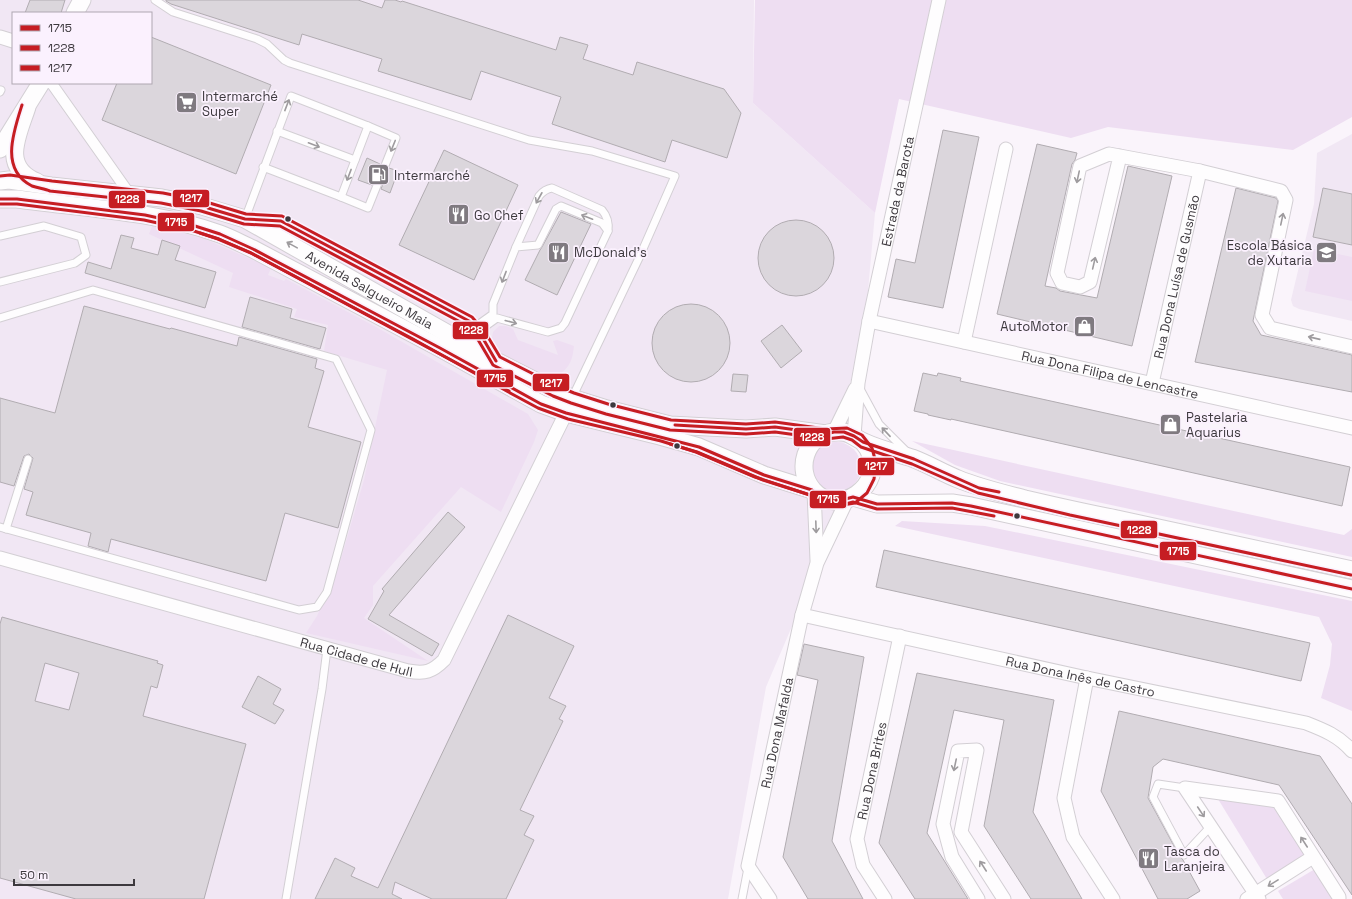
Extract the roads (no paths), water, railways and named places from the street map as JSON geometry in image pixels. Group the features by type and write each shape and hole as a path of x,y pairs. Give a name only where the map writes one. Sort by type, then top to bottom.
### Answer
{"street":[{"path":"76,12 82,0"},
{"name":"Estrada da Barota","path":"858,439 858,383 869,321 938,0"},
{"path":"0,37 12,41"},
{"path":"0,149 40,84"},
{"path":"52,84 131,196"},
{"path":"27,107 16,142 15,161 18,168 28,178 43,185"},
{"path":"964,342 1006,149"},
{"path":"1120,156 1090,282 1080,287 1062,283 1057,273 1080,166 1109,154 1120,156 1200,171 1280,191 1286,200 1262,315 1270,328 1352,347"},
{"name":"Rua Dona Luísa de Gusmão","path":"1152,383 1200,171"},
{"name":"Avenida Salgueiro Maia","path":"0,181 9,180 131,196 162,198 202,206 245,219 496,361 555,391 569,405 699,448 764,475 813,491 830,500 838,501 850,499 877,504 952,503 971,506 1352,589"},
{"name":"Avenida Salgueiro Maia","path":"0,199 17,199 127,212 177,222 221,234 253,249 440,348 540,404 607,409 670,425 746,429 775,427 830,433 844,432 858,439 914,459 979,488 1071,510 1352,570"},
{"name":"Rua Dona Filipa de Lencastre","path":"869,321 1352,428"},
{"name":"Estrada da Barota","path":"830,433 858,383"},
{"name":"Rua Cidade de Hull","path":"0,558 408,672 427,672 436,668 444,660 569,405"},
{"path":"813,491 807,482 803,463 810,445 817,438 830,433"},
{"path":"850,499 862,491 869,482 872,472 872,461 869,451 858,439"},
{"name":"Rua Dona Mafalda","path":"813,491 817,563"},
{"name":"Rua Dona Mafalda","path":"748,866 802,615 817,563 850,499"},
{"name":"Rua Dona Inês de Castro","path":"802,615 1087,678 1306,723 1326,730 1343,741 1352,751"},
{"name":"Rua Dona Brites","path":"885,899 863,865 857,839 900,636"},
{"path":"1087,678 1064,798 1073,837 1114,899"},
{"path":"978,899 952,857 943,824 958,751 977,750 961,832 1004,899"},
{"path":"1185,788 1211,826 1254,897 1314,857"},
{"path":"1185,788 1278,801 1339,899"},
{"path":"748,866 770,899"}],"lane":[{"path":"157,0 173,12 257,39 266,44 284,60 290,63 529,140 592,151 675,176 639,258 569,405"},
{"path":"263,167 368,208 396,138 291,96 263,167 245,219 282,221 469,321 481,335 496,361"},
{"path":"340,197 368,126"},
{"path":"277,131 355,160"},
{"path":"471,324 479,324 493,314 494,304 516,247 542,192 552,188 602,210 606,214 609,224 608,231 565,323 561,328 548,332 497,318 483,328 481,335"},
{"path":"516,247 538,245 552,215 560,206 602,224 608,231"},
{"path":"0,236 44,226 81,236 86,255 75,263 0,282"},
{"path":"0,318 93,290 336,359 370,430 327,592 318,607 299,610 3,528 28,458"},
{"path":"858,383 879,424 914,459"},
{"path":"286,899 322,689 327,649"},
{"path":"1185,788 1158,784 1153,797 1184,855 1211,826"},
{"path":"742,899 748,866"}],"place":[{"name":"Intermarché Super","path":"187,103"},
{"name":"Intermarché","path":"378,175"},
{"name":"Go Chef","path":"459,215"},
{"name":"McDonald's","path":"558,252"},
{"name":"Escola Básica de Xutaria","path":"1327,252"},
{"name":"AutoMotor","path":"1084,326"},
{"name":"Pastelaria Aquarius","path":"1171,424"},
{"name":"Tasca do Laranjeira","path":"1148,858"}]}
